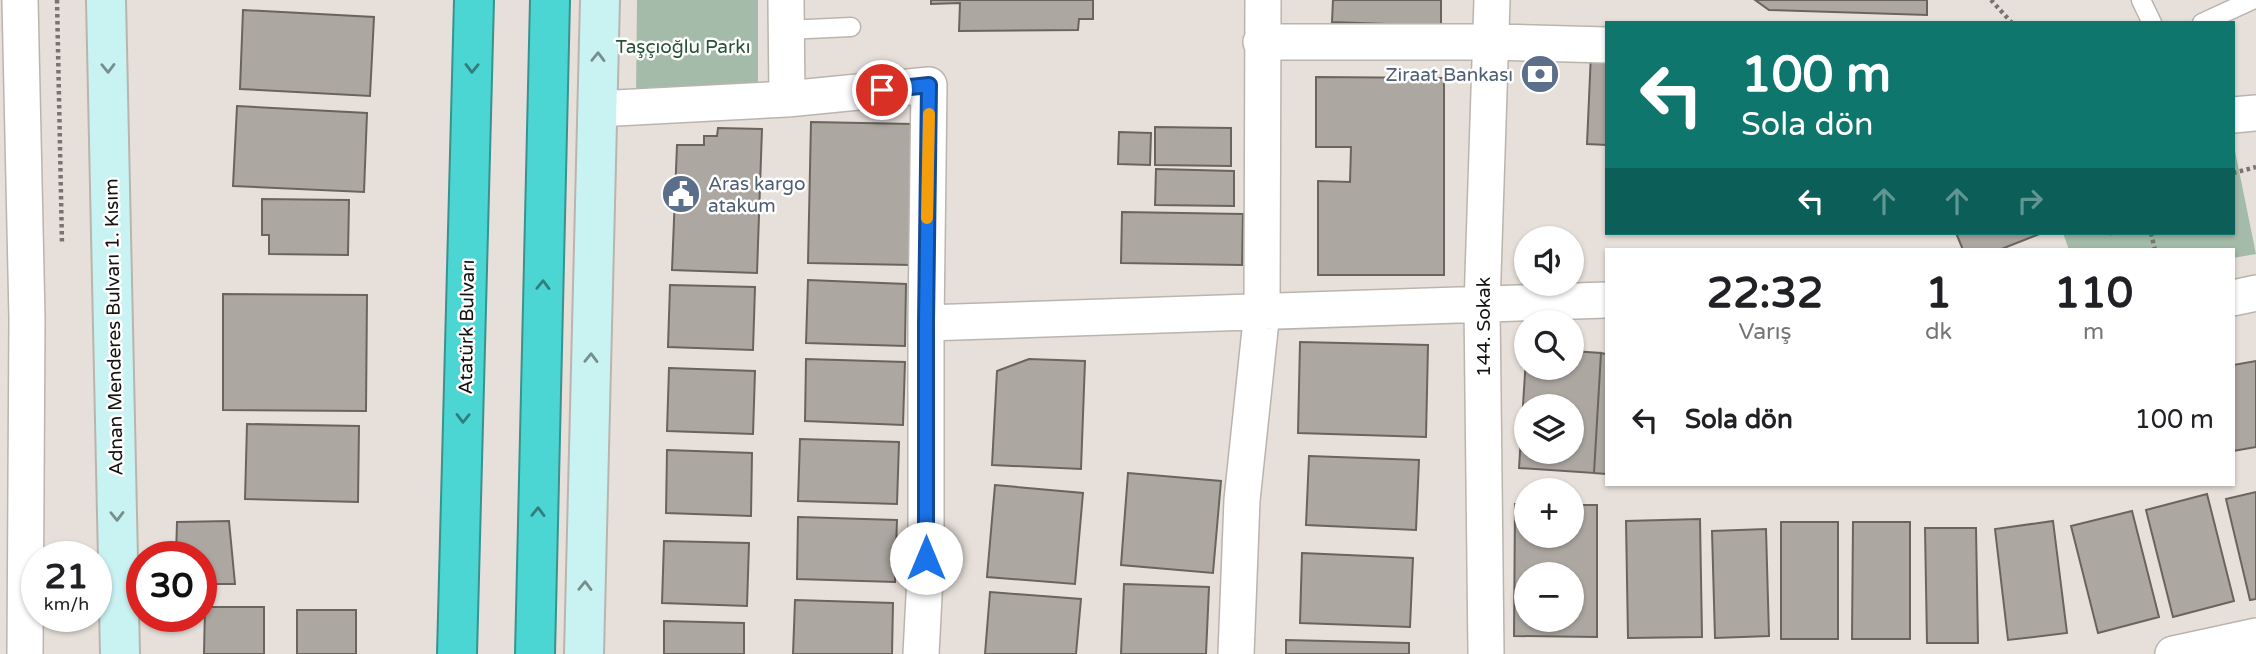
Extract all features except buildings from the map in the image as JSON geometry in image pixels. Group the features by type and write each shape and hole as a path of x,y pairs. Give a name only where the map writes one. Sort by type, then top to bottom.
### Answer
{"highway":[{"name":"Atatürk Bulvarı","path":"457,654 474,0"},
{"path":"535,654 550,0"}],"main road":[{"name":"Adnan Menderes Bulvarı 1. Kısım","path":"106,0 120,654"},
{"path":"584,654 600,0"}],"street":[{"path":"20,0 27,318 25,654"},
{"path":"1236,654 1242,500 1262,311 1263,0"},
{"name":"144. Sokak","path":"1486,654 1482,306 1493,42 1492,0"},
{"path":"786,15 787,99"},
{"path":"1262,43 1493,42 1605,45"},
{"path":"597,110 787,99 929,85 926,558 921,654"},
{"path":"2235,115 2256,113"},
{"path":"2235,298 2256,293"},
{"path":"926,323 1605,300"},
{"path":"2173,654 2256,636"}],"lane":[{"path":"2141,0 2151,21"},
{"path":"2206,21 2243,2"},
{"path":"786,15 851,27"}],"path":[{"path":"1991,0 2010,21"},
{"path":"2235,172 2256,167"}],"green space":[{"name":"Taşçıoğlu Parkı","path":"637,0 758,0 758,88 636,97"},
{"path":"2235,151 2256,254 2235,258 2235,248 2068,248 2064,235 2235,235"}],"slow traffic":[{"path":"927,218 929,114"}],"place":[{"name":"Ziraat Bankası","path":"1540,74"},
{"name":"Aras kargo atakum","path":"681,194"}],"route":[{"path":"882,90 929,85 926,558"}]}
